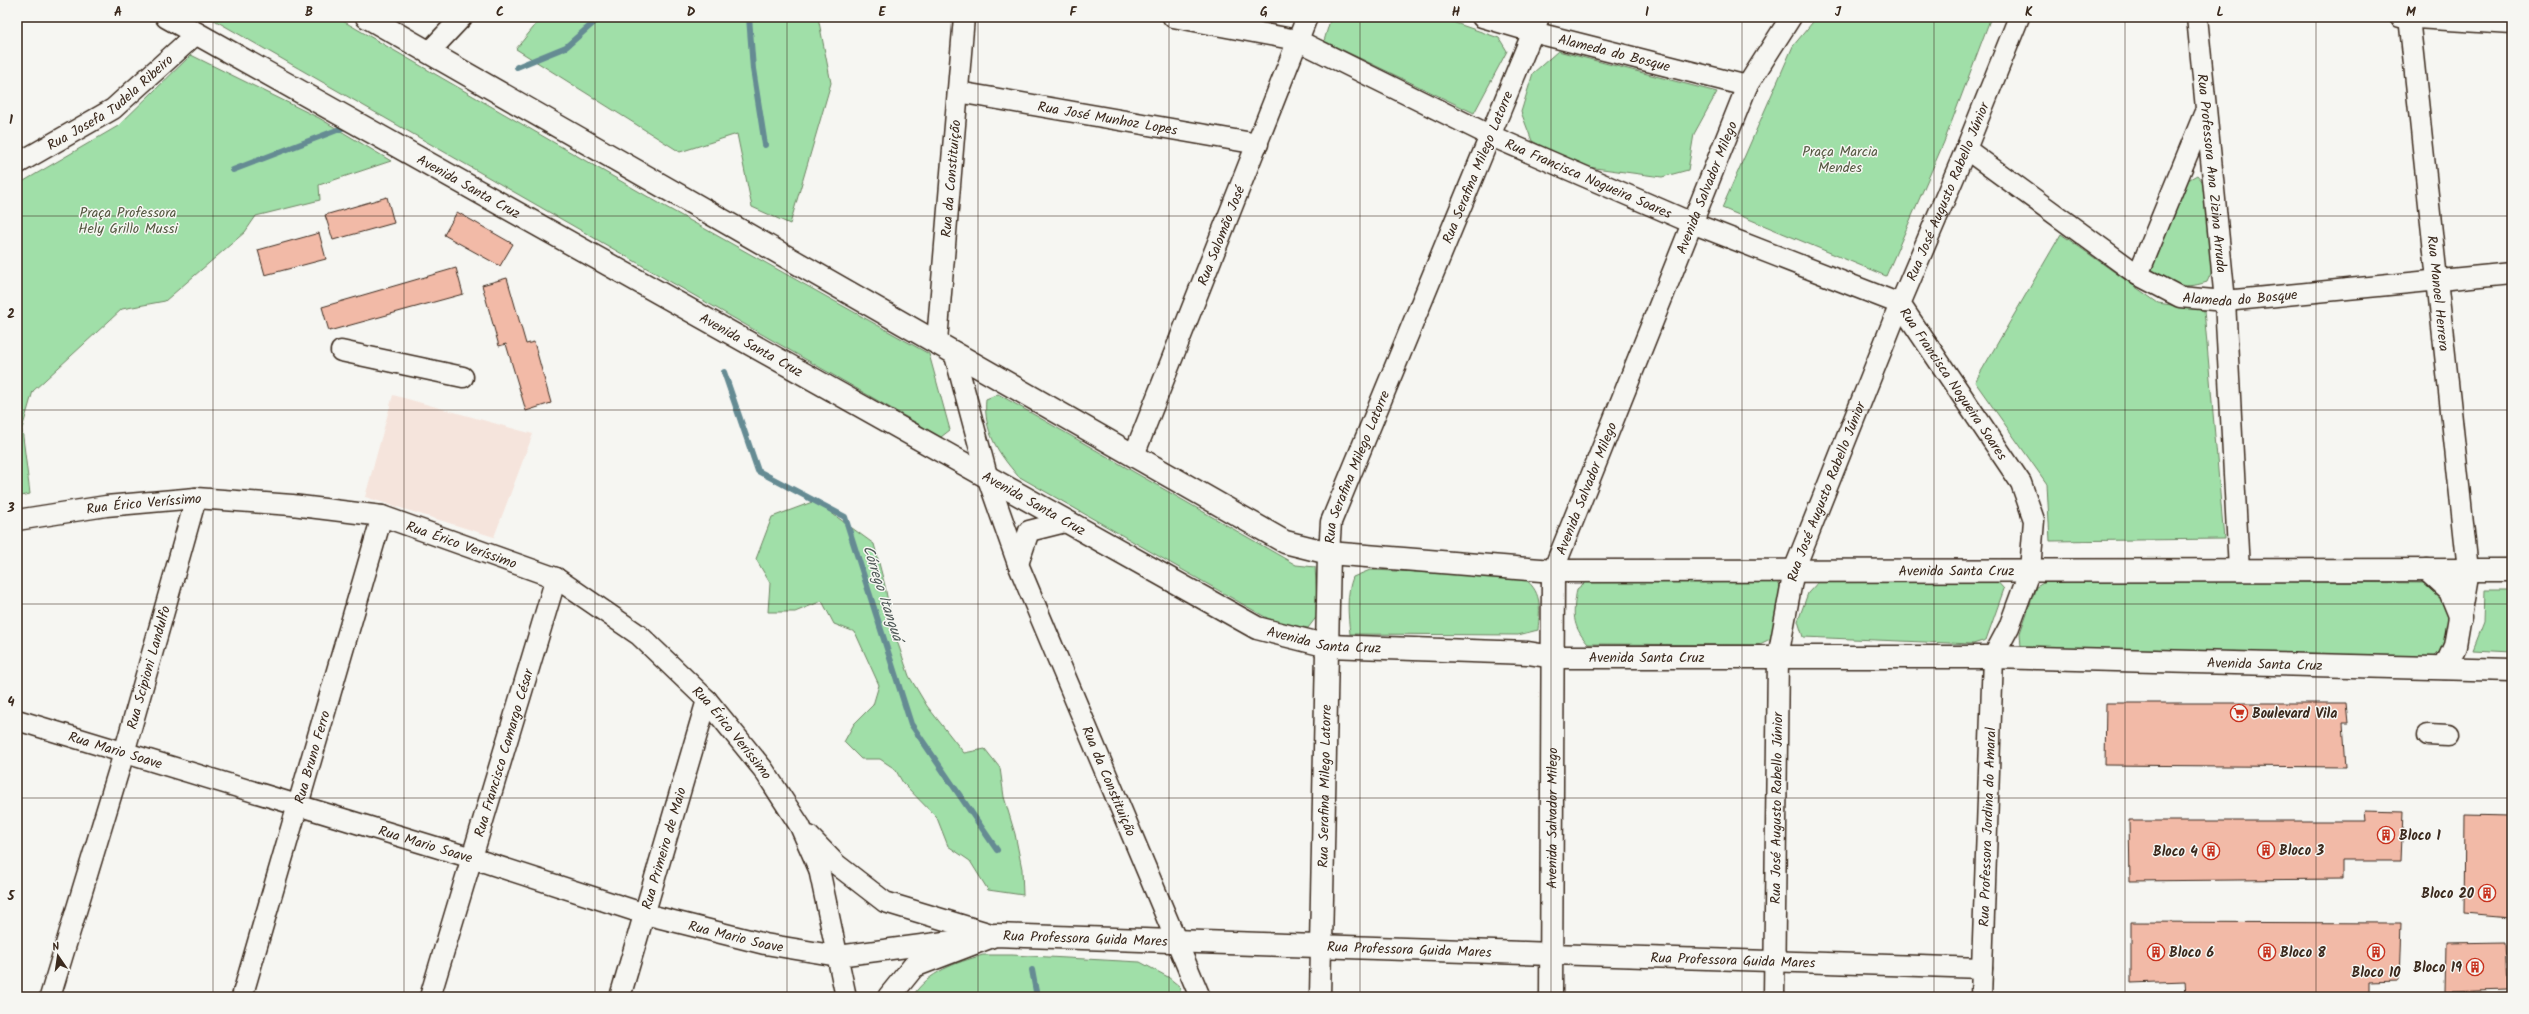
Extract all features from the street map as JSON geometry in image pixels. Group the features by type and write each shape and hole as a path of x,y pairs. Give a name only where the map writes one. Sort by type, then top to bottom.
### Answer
{"main road":[{"name":"Avenida Santa Cruz","path":"167,17 988,479 1257,628 1328,646 1528,653 1553,657 1992,657 2512,670"},
{"name":"Avenida Santa Cruz","path":"367,17 1285,542 1329,553 1553,571 2512,570"},
{"name":"Rua Serafina Milego Latorre","path":"1321,946 1329,553"},
{"path":"2427,570 2450,591 2461,618"},
{"path":"2445,668 2456,646 2468,570"},
{"name":"Avenida Salvador Milego","path":"1551,997 1553,571"},
{"path":"890,997 914,966 994,935"},
{"name":"Rua Professora Guida Mares","path":"994,935 1552,954"}],"street":[{"path":"429,52 462,17"},
{"name":"Rua da Constituição","path":"964,17 958,92 945,347 988,479 1018,564 1179,941 1200,997"},
{"name":"Rua Francisca Nogueira Soares","path":"1173,17 1297,40 1489,135 1692,223 1900,304 2021,483 2034,520 2030,570"},
{"name":"Rua Salomão José","path":"1134,455 1258,144 1306,17"},
{"name":"Alameda do Bosque","path":"1482,17 1536,25 1747,86"},
{"name":"Avenida Salvador Milego","path":"1553,571 1747,86 1791,17"},
{"name":"Rua José Augusto Rabello Júnior","path":"1774,997 1778,657 1794,570 1900,304 1966,149 2019,17"},
{"name":"Rua Professora Ana Zizina Arruda","path":"2197,17 2225,301 2239,570"},
{"path":"2400,17 2512,24"},
{"name":"Rua Manoel Herrera","path":"2409,17 2468,570"},
{"name":"Rua Serafina Milego Latorre","path":"1329,553 1331,522 1452,231 1489,135 1536,25"},
{"name":"Rua Josefa Tudela Ribeiro","path":"17,164 113,109 196,34"},
{"name":"Rua José Munhoz Lopes","path":"958,92 1258,144"},
{"path":"2138,275 2184,168 2206,109"},
{"name":"Alameda do Bosque","path":"1966,149 2138,275 2180,298 2225,301 2437,282 2512,273"},
{"path":"2184,168 2202,165 2213,176"},
{"path":"341,351 463,378"},
{"name":"Rua Érico Veríssimo","path":"17,520 106,506 196,498 292,506 382,516 556,578 639,635 707,700 762,769 800,826 836,864 885,902 994,935"},
{"name":"Rua Scipioni Landulfo","path":"50,997 124,753 196,498"},
{"name":"Rua Bruno Ferro","path":"242,997 299,806 382,516"},
{"path":"1018,564 1029,531 1065,522"},
{"name":"Avenida Santa Cruz","path":"1992,657 2009,627 2030,570"},
{"name":"Rua Francisco Camargo César","path":"430,997 556,578"},
{"name":"Rua Professora Jordina do Amaral","path":"1981,997 1992,657"},
{"name":"Rua Primeiro de Maio","path":"620,997 707,700"},
{"name":"Rua Mario Soave","path":"17,720 472,858 645,914 765,944 838,956"},
{"name":"Rua Érico Veríssimo","path":"800,826 819,869 846,997"},
{"name":"Rua Professora Guida Mares","path":"838,956 994,935"},
{"name":"Rua Serafina Milego Latorre","path":"1320,997 1321,946"},
{"name":"Rua Professora Guida Mares","path":"1552,954 1982,968"}],"shaded area":[{"path":"393,395 533,434 494,537 365,497"}],"green space":[{"path":"209,17 336,17 664,206 929,354 950,430 941,437"},
{"path":"542,17 818,17 831,83 790,224 752,207 737,134 680,152 516,49"},
{"path":"1331,17 1438,17 1499,38 1507,51 1474,113 1324,41"},
{"name":"Praça Marcia Mendes","path":"1817,17 1991,17 1944,142 1886,276 1722,208 1793,46"},
{"path":"1558,51 1717,92 1694,134 1688,170 1662,177 1580,166 1532,141 1521,112 1533,73"},
{"name":"Praça Professora Hely Grillo Mussi","path":"191,55 319,118 391,161 319,185 320,200 256,216 245,232 165,301 122,309 33,391 22,429 30,494 17,497 17,185 118,126"},
{"path":"2197,175 2203,182 2212,271 2207,282 2190,286 2176,284 2148,270 2188,180"},
{"path":"2061,234 2158,303 2204,310 2224,539 2050,541 2047,484 1975,382"},
{"path":"998,394 1296,565 1315,567 1318,615 1308,628 1274,622 1018,476 998,450 993,441 987,421 986,399"},
{"path":"815,501 874,544 885,586 893,629 909,676 927,706 964,753 985,749 1000,768 1004,797 1015,834 1022,869 1023,895 988,890 970,861 948,846 937,818 903,783 895,769 880,759 861,759 844,742 854,724 873,705 879,685 855,632 834,624 822,601 795,612 768,612 770,583 756,559 772,517"},
{"path":"1370,570 1521,576 1528,582 1537,594 1539,607 1538,630 1518,635 1350,634 1348,605 1349,591 1353,577"},
{"path":"1593,576 1776,580 1783,591 1781,612 1770,639 1758,645 1588,644 1582,637 1576,625 1574,612 1577,589"},
{"path":"1822,578 1994,578 2004,589 1986,640 1973,644 1803,637 1798,621 1808,593"},
{"path":"2104,580 2426,583 2448,602 2450,641 2432,659 2021,647 2020,633 2036,587 2047,581"},
{"path":"2485,590 2512,590 2512,652 2473,650 2484,622"},
{"path":"983,955 1012,955 1140,962 1168,977 1179,986 1182,997 912,997 926,981 943,969 962,961"}],"building":[{"path":"387,197 394,223 333,240 325,215"},
{"path":"457,212 513,244 500,266 444,235"},
{"path":"319,233 326,259 265,275 258,250"},
{"path":"456,268 463,294 329,331 322,307"},
{"path":"507,278 526,344 534,342 551,403 526,411 506,344 499,346 482,285"},
{"path":"2106,703 2346,703 2348,723 2343,723 2346,767 2105,765"},
{"path":"2365,811 2403,812 2401,861 2342,861 2342,879 2130,881 2129,821 2366,821"},
{"path":"2465,815 2510,816 2510,917 2464,913"},
{"path":"2131,922 2401,923 2399,981 2370,982 2370,997 2186,997 2185,981 2131,983"},
{"name":"Bloco 19","path":"2504,942 2506,991 2445,993 2446,943"}],"waterway":[{"path":"517,67 566,47 600,17"},
{"name":"Córrego Itanguá","path":"749,17 753,69 765,145"},
{"path":"233,170 345,127"},
{"name":"Córrego Itanguá","path":"724,372 758,471 845,517 911,724 997,850"},
{"name":"Córrego Itanguá","path":"1032,970 1037,997"}],"place":[{"name":"Boulevard Vila","path":"2239,713"},
{"name":"Bloco 1","path":"2386,835"},
{"name":"Bloco 3","path":"2266,850"},
{"name":"Bloco 4","path":"2211,851"},
{"name":"Bloco 20","path":"2487,893"},
{"name":"Bloco 6","path":"2156,952"},
{"name":"Bloco 8","path":"2267,952"},
{"name":"Bloco 10","path":"2376,952"},
{"name":"Bloco 19","path":"2475,967"}]}
